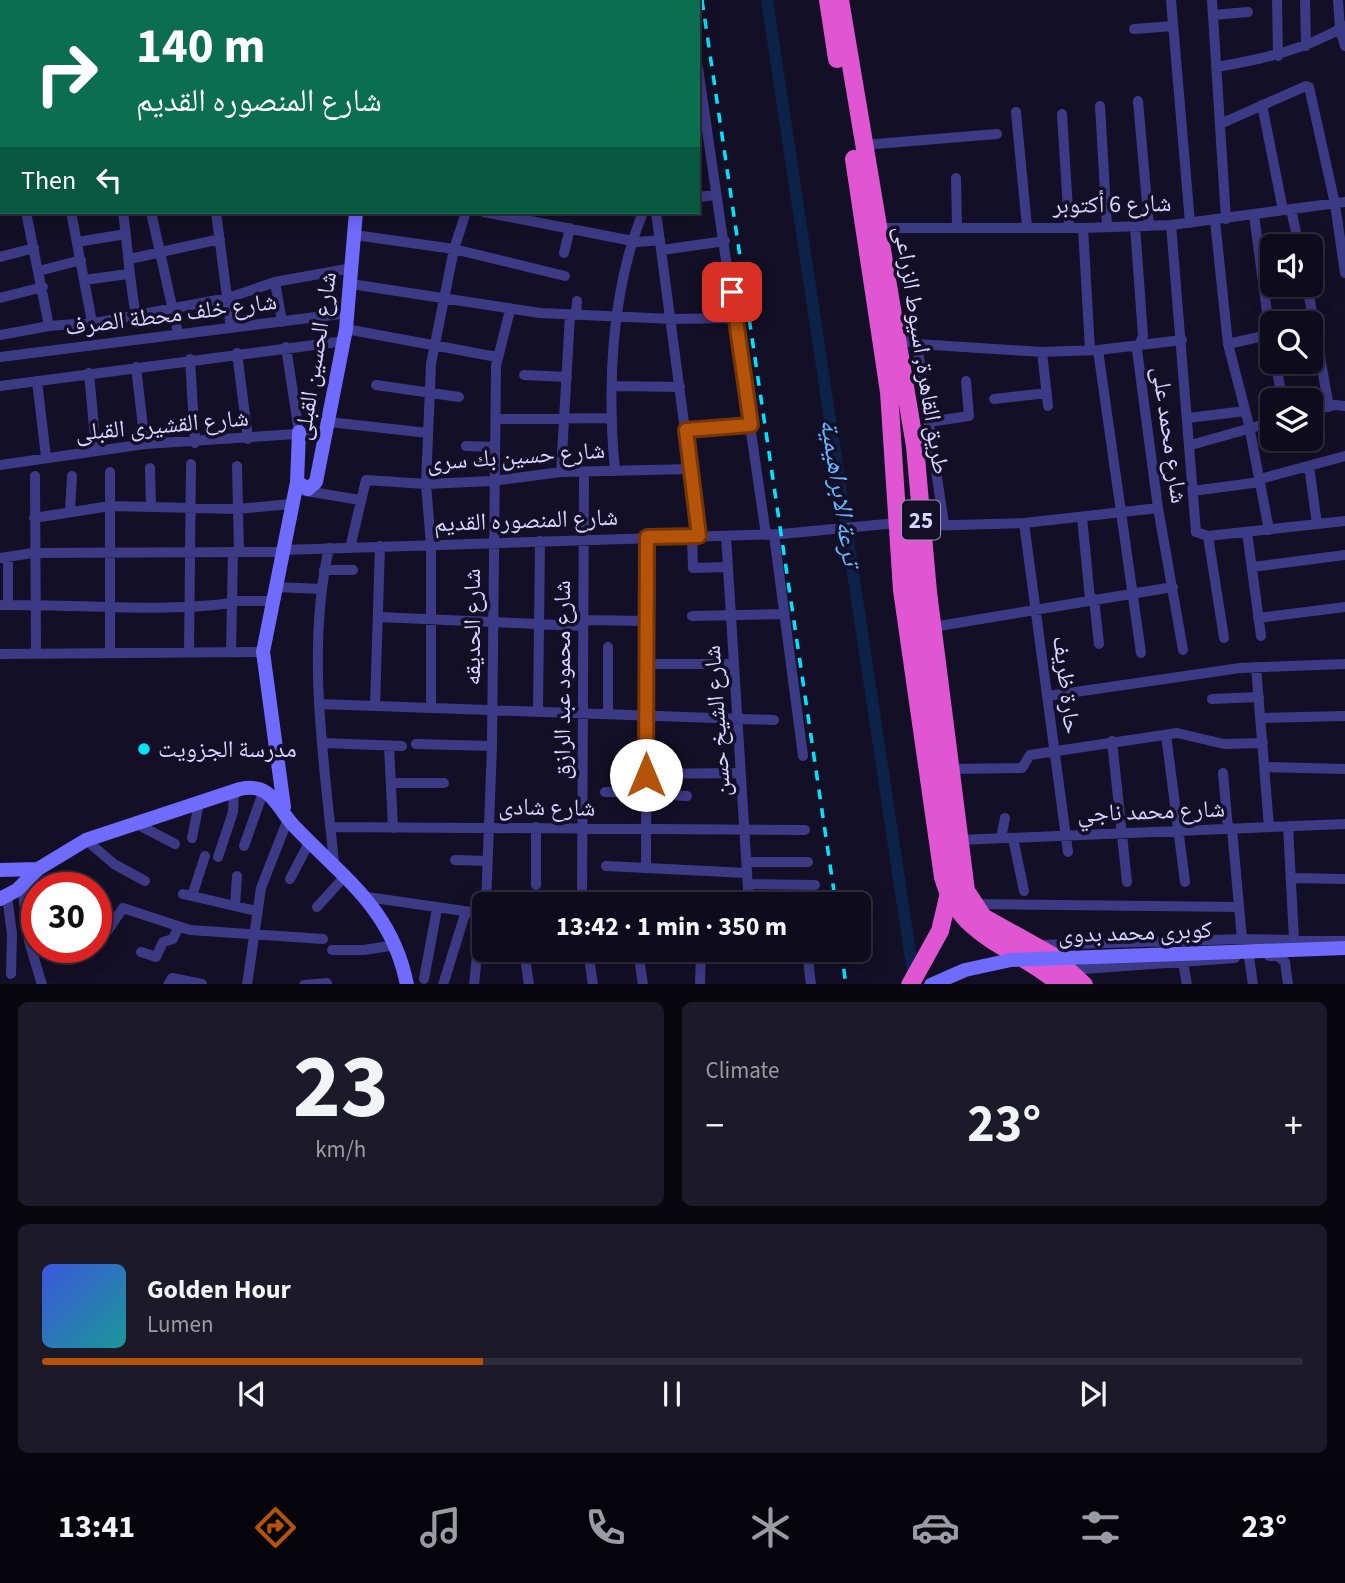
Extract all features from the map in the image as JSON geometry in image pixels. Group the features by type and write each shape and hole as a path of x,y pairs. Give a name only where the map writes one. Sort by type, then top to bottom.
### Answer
{"highway":[{"name":"طريق القاهرة, اسيوط الزراعى","path":"828,0 909,524 933,627 966,891 972,904 991,922 1036,946 1066,977"},
{"name":"طريق القاهرة, اسيوط الزراعى","path":"840,0 905,385 900,405 909,524 905,612 948,896 958,914 973,928 1066,977"},
{"path":"909,524 917,619 953,866 950,895 943,922 911,984"}],"main road":[{"name":"شارع الحسين القبلى","path":"294,492 308,489 316,482 345,335 356,214"},
{"name":"شارع الحسين القبلى","path":"286,815 263,652 294,492 299,432"},
{"path":"35,872 86,840 234,790 252,787 264,790 310,841 367,897 395,945 407,984"},
{"path":"0,870 38,869"},
{"path":"3,898 21,886"},
{"name":"كوبرى محمد بدوى","path":"934,984 965,970 1011,960 1345,948"}],"street":[{"path":"1171,0 1190,223"},
{"path":"1212,0 1220,124 1220,220 1228,344 1250,430 1269,530"},
{"path":"1277,0 1278,56"},
{"path":"1305,0 1306,46"},
{"path":"1338,0 1345,46"},
{"path":"1213,16 1248,12"},
{"path":"1134,29 1173,26"},
{"path":"1217,66 1278,56 1342,28"},
{"path":"1220,124 1306,86 1310,88 1340,203 1345,273"},
{"path":"700,90 751,425 784,614 803,757"},
{"path":"1138,101 1149,226"},
{"path":"1262,105 1295,234"},
{"path":"1100,106 1107,226"},
{"path":"1016,112 1027,227"},
{"path":"1062,114 1069,226"},
{"path":"863,145 997,134"},
{"path":"956,178 957,227"},
{"path":"700,197 716,195"},
{"name":"شارع 6 أكتوبر","path":"878,228 1171,225 1340,203"},
{"path":"26,214 49,326"},
{"path":"71,214 85,280 104,345"},
{"path":"123,214 130,259 128,274 136,315"},
{"path":"152,214 178,333"},
{"path":"216,214 231,328"},
{"path":"430,708 432,545 426,484 430,393 434,345 443,299 454,249 466,214"},
{"path":"495,214 661,245 725,241"},
{"path":"615,471 612,418 617,317 632,240 642,214"},
{"path":"656,214 691,469 696,536 693,568 728,567"},
{"path":"1254,215 1268,311"},
{"path":"1171,225 1196,532 1208,536 1345,521"},
{"name":"شارع محمد على","path":"1135,226 1143,336 1137,350 1158,508 1183,650"},
{"path":"564,253 570,228"},
{"path":"1083,228 1094,350 1122,513 1140,653"},
{"path":"77,242 126,234"},
{"path":"355,235 454,249 565,276"},
{"path":"130,259 220,239"},
{"path":"0,257 34,248"},
{"path":"39,271 81,260"},
{"path":"0,334 96,322 228,298 275,282 352,268"},
{"path":"85,280 128,274"},
{"path":"275,282 282,322"},
{"path":"351,284 510,310 671,319 736,318"},
{"path":"0,298 43,287"},
{"path":"561,472 573,315 578,301"},
{"name":"شارع الحديقه","path":"485,892 493,710 494,481 498,357 510,310"},
{"name":"شارع خلف محطة الصرف","path":"0,356 348,313"},
{"path":"0,386 286,347 345,335 434,345 498,357"},
{"path":"1228,344 1260,337"},
{"path":"897,339 917,344 1042,352 1094,350 1182,340"},
{"path":"917,344 944,524"},
{"path":"286,347 299,432"},
{"path":"1042,352 1048,406"},
{"path":"237,353 248,439"},
{"path":"190,359 195,443"},
{"path":"136,367 145,444"},
{"path":"89,373 96,449"},
{"path":"524,374 567,377"},
{"path":"1323,374 1329,407"},
{"path":"37,380 46,457"},
{"path":"929,422 969,416 966,381"},
{"path":"376,385 459,397"},
{"path":"614,386 680,387"},
{"path":"994,399 1047,393"},
{"path":"1323,408 1345,406"},
{"path":"1188,418 1245,411"},
{"path":"496,419 612,418"},
{"path":"686,430 751,425"},
{"path":"1191,445 1260,426"},
{"name":"شارع القشيرى القبلى","path":"0,465 96,449 248,439 328,427 428,433"},
{"path":"466,446 495,447"},
{"path":"1193,491 1260,480 1345,456"},
{"path":"189,652 191,553 188,508 191,464"},
{"path":"231,652 237,466"},
{"path":"1309,466 1317,524"},
{"path":"150,468 151,506"},
{"name":"شارع حسين بك سرى","path":"360,500 366,480 426,484 494,481 561,472 691,469"},
{"path":"110,472 110,653"},
{"name":"شارع محمود عبد الرازق","path":"582,892 584,472"},
{"path":"35,476 33,605 36,654"},
{"path":"70,511 72,476"},
{"path":"34,518 110,506 237,509 294,492 360,500 350,548"},
{"name":"شارع المنصوره القديم","path":"4,559 33,553 283,551 584,539 770,535 878,525 1024,523 1158,508"},
{"path":"1082,517 1099,644"},
{"name":"حارة ظريف","path":"1024,523 1068,852"},
{"path":"1247,532 1261,636"},
{"name":"شارع الشيخ حسن","path":"726,536 740,721 749,892"},
{"path":"1208,536 1224,638"},
{"path":"646,868 647,537"},
{"path":"538,711 540,541"},
{"path":"375,706 380,547"},
{"path":"329,548 321,589 318,704 334,863"},
{"path":"1252,567 1345,555"},
{"path":"4,559 4,605 109,610 190,608 321,589"},
{"path":"324,569 353,570"},
{"path":"933,627 1172,587"},
{"path":"1258,618 1345,607"},
{"path":"692,616 784,614"},
{"path":"378,617 539,625 646,621"},
{"path":"608,647 608,713"},
{"path":"0,654 263,652"},
{"path":"646,664 734,664"},
{"path":"1048,696 1256,667 1345,664"},
{"path":"1256,667 1269,827"},
{"path":"1212,699 1259,697"},
{"path":"318,704 608,713 740,721 774,720"},
{"path":"1261,718 1345,716"},
{"path":"951,769 1022,768 1030,755 1166,735 1188,734 1224,744 1263,743"},
{"path":"1166,735 1185,882"},
{"path":"1112,741 1127,882"},
{"path":"323,743 402,746"},
{"path":"416,744 492,746"},
{"path":"389,746 393,828"},
{"path":"1265,767 1345,769"},
{"path":"646,775 741,773"},
{"path":"1223,773 1242,939"},
{"path":"391,783 444,783"},
{"path":"218,857 233,812 234,790"},
{"path":"244,846 264,790"},
{"path":"605,792 687,796"},
{"path":"191,838 200,803"},
{"path":"247,984 256,911 268,865 286,815"},
{"path":"1005,818 1007,838 1024,891"},
{"path":"135,823 175,844"},
{"name":"شارع محمد ناجي","path":"960,840 1345,824"},
{"path":"1288,826 1294,939"},
{"name":"شارع شادى","path":"331,827 805,830"},
{"path":"536,827 536,885"},
{"path":"86,840 114,864 145,881"},
{"path":"290,878 310,841"},
{"path":"205,856 188,895 256,911"},
{"path":"455,860 487,861"},
{"path":"747,873 808,862"},
{"path":"606,866 747,873 815,885"},
{"path":"317,906 346,875"},
{"path":"235,906 237,876"},
{"path":"1291,878 1345,879"},
{"path":"367,897 465,914 472,913"},
{"path":"3,898 11,922 11,974"},
{"path":"972,904 1239,907"},
{"path":"112,923 123,908 178,928 323,939"},
{"path":"424,979 438,909"},
{"path":"443,984 465,914"},
{"path":"304,938 307,925"},
{"path":"141,952 156,957 163,942 173,939 178,928"},
{"path":"1036,946 1242,939 1345,941"},
{"path":"332,950 364,950 395,945"},
{"path":"1066,977 1183,962 1249,957 1282,958 1289,984"},
{"path":"1249,957 1253,984"},
{"name":"شارع الحديقه","path":"474,984 477,962"},
{"path":"526,962 529,984"},
{"path":"589,962 593,984"},
{"path":"640,962 643,984"},
{"path":"701,962 701,984"},
{"path":"808,962 811,984"},
{"path":"1183,962 1187,984"},
{"path":"36,963 42,984"},
{"path":"169,984 172,978 202,984"}],"waterway":[{"name":"ترعة الابراهيمية","path":"767,0 914,979"}],"railway":[{"path":"702,0 834,892"},
{"path":"843,962 846,984"}],"place":[{"name":"مدرسة الجزويت","path":"144,749"}],"route":[{"path":"646,775 647,537 699,536 686,430 751,425 732,292"}]}
